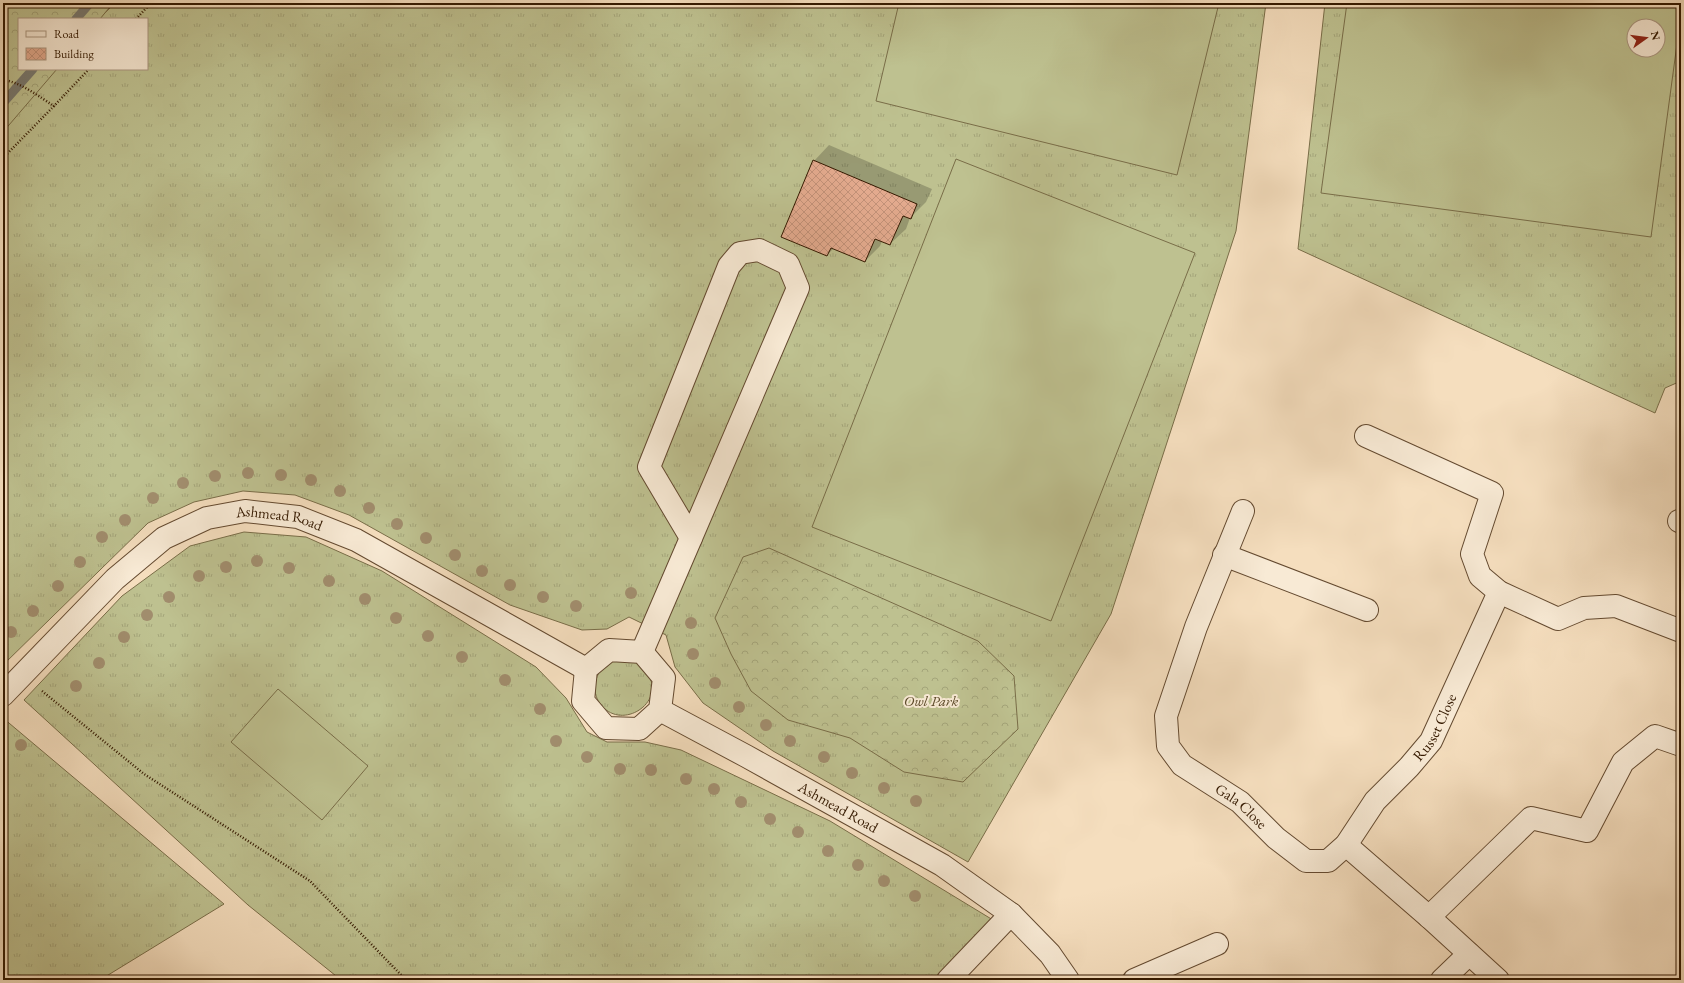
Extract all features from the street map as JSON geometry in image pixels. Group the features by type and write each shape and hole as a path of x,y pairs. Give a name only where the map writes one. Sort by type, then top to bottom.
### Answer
{"street":[{"path":"642,652 691,538 798,288 788,264 759,250 740,254 729,266 649,467 691,538"},
{"path":"1366,436 1492,493 1472,554 1480,576 1499,592 1558,620 1584,608 1616,606 1681,631"},
{"name":"Ashmead Road","path":"3,694 115,579 164,538 207,518 245,511 298,517 356,540 586,669"},
{"name":"Gala Close","path":"1243,511 1196,627 1166,716 1168,746 1182,765 1240,802 1276,838 1306,862 1328,861 1346,845"},
{"path":"1224,555 1367,610"},
{"name":"Russet Close","path":"1346,845 1375,801 1409,767 1430,741 1499,592"},
{"path":"609,650 642,652 664,678 660,710 639,729 606,728 583,701 586,669 609,650"},
{"name":"Ashmead Road","path":"660,710 942,865 1011,914 1050,954 1068,980"},
{"path":"1429,917 1531,818 1587,831 1623,762 1655,736 1681,745"},
{"path":"1346,845 1429,917 1498,980"},
{"path":"948,980 1011,914"},
{"path":"1134,980 1217,944"},
{"path":"1442,980 1469,954"}],"path":[{"path":"137,18 150,3"},
{"path":"3,158 88,70"},
{"path":"3,80 7,80 31,91 54,106"},
{"path":"23,675 144,774 310,881 406,980"}],"green space":[{"path":"3,3 113,3 101,18 18,18 18,70 56,70 3,132"},
{"path":"115,3 1266,3 1236,231 1111,614 968,862 773,751 703,703 675,667 666,635 629,617 607,629 582,630 510,605 349,515 295,495 243,491 194,502 148,523 3,665 3,115 48,70 148,70 148,18 100,18"},
{"path":"899,3 1219,3 1177,175 876,101"},
{"path":"1325,3 1681,3 1681,381 1665,388 1655,413 1298,249"},
{"path":"1347,3 1681,3 1681,14 1651,237 1321,193"},
{"path":"956,159 1195,253 1051,621 812,527"},
{"path":"244,532 306,537 382,571 536,667 566,698 587,732 607,742 645,742 681,750 830,821 993,920 947,980 341,980 248,905 24,700 122,596 190,546"},
{"name":"Owl Park","path":"769,548 978,641 1014,676 1018,729 963,782 904,772 850,738 788,720 751,691 731,654 715,618 743,557"},
{"path":"610,661 637,662 648,674 652,686 651,695 646,704 639,710 630,714 620,715 611,713 602,706 598,700 595,692 596,680 603,667"},
{"path":"278,689 368,766 322,820 231,742"},
{"path":"3,718 224,904 100,980 3,980"}],"building":[{"path":"813,160 917,204 911,219 903,216 890,245 875,239 865,262 831,248 827,256 781,237"}],"waterway":[{"path":"77,18 90,3"},
{"path":"3,103 32,70"}]}
